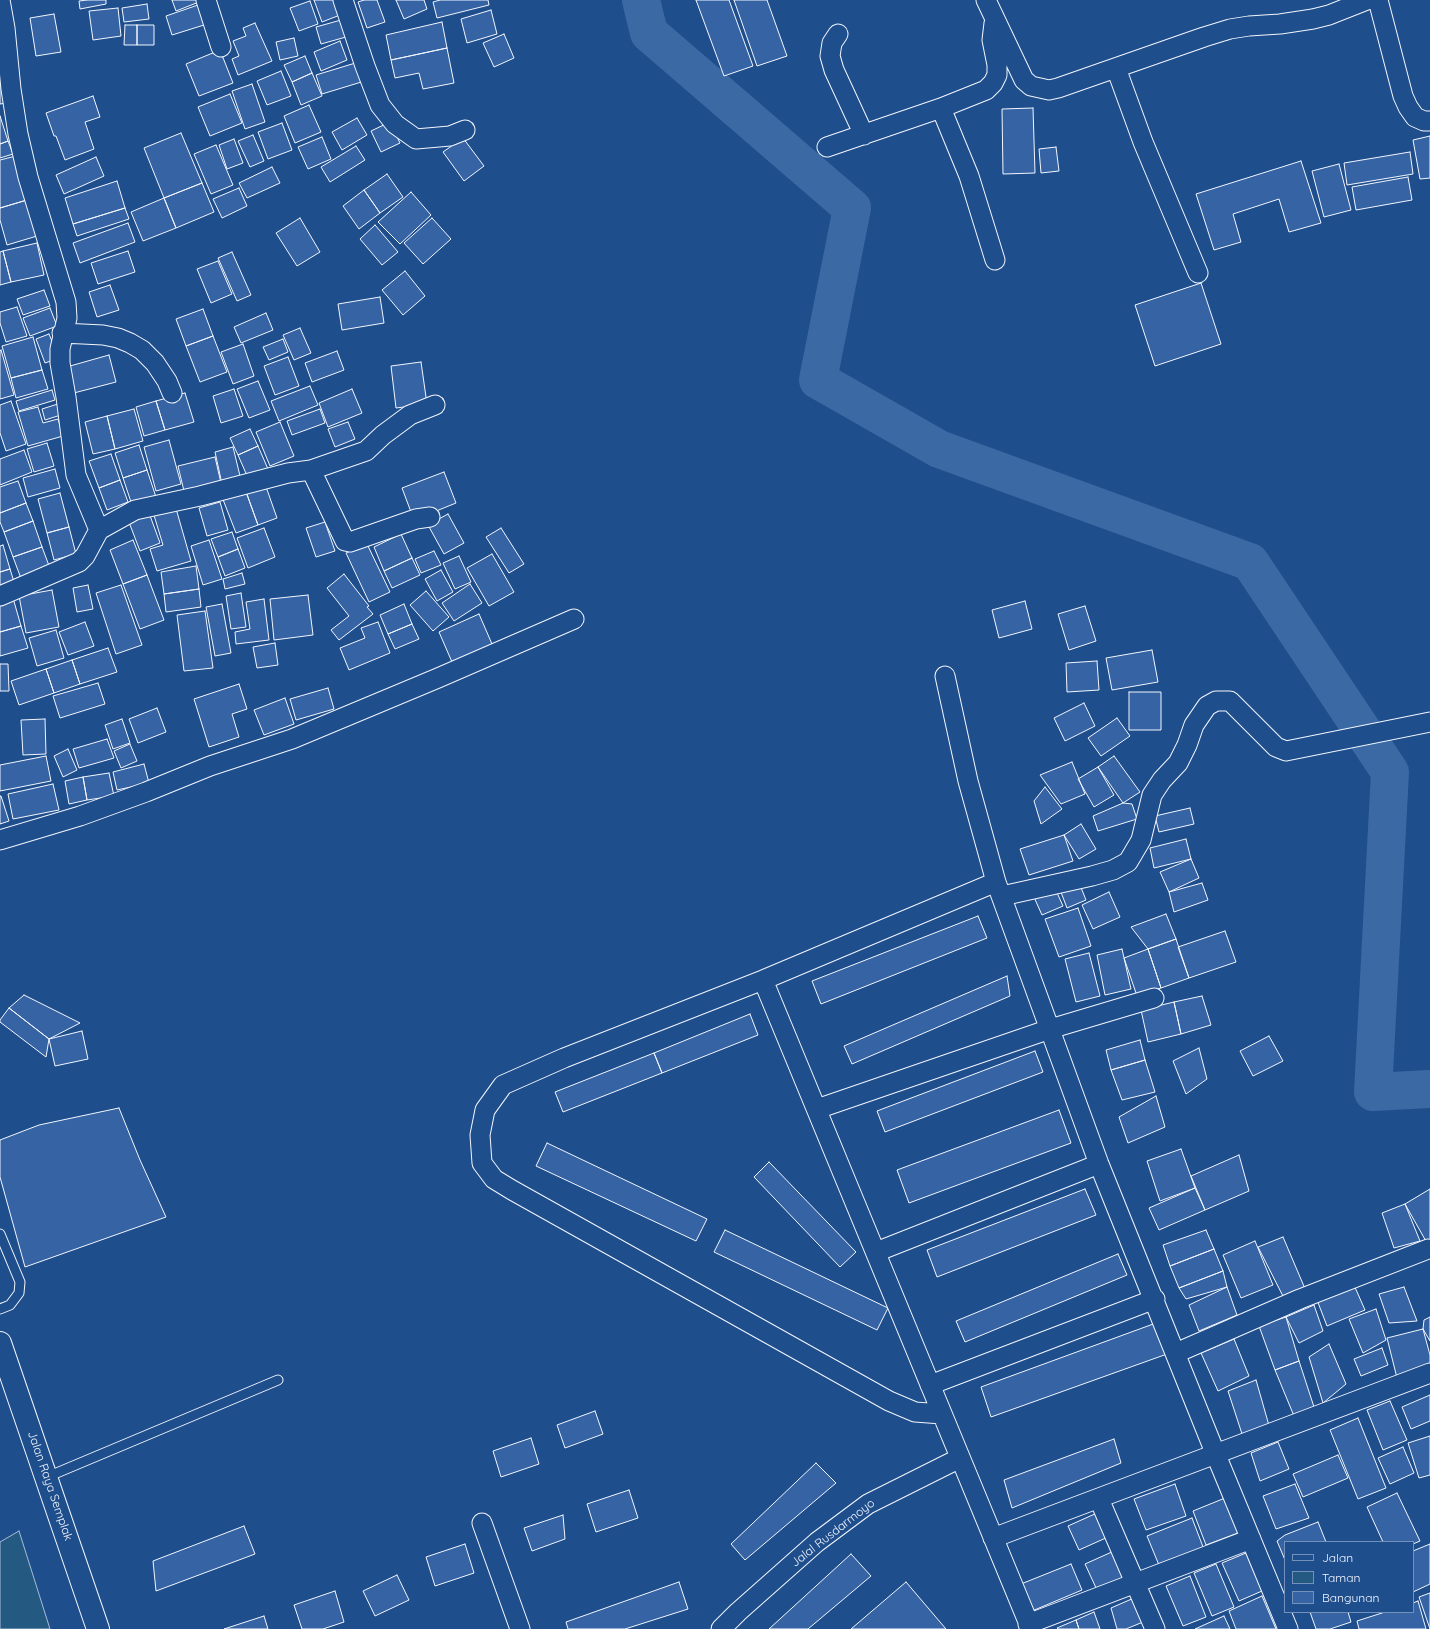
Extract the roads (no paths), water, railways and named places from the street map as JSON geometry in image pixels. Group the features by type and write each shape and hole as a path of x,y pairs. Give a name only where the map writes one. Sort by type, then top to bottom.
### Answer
{"main road":[{"name":"Jalan Raya Semplak","path":"0,1343 98,1629"}],"street":[{"path":"0,0 5,28 11,89 28,178 66,302 66,318 62,333 60,363 76,474 99,530"},
{"path":"206,0 221,46"},
{"path":"343,0 380,105 395,124 416,139 450,136 465,130"},
{"path":"986,0 1024,80 1031,86 1049,90 1204,37 1249,26 1280,24 1313,19 1328,15 1367,0"},
{"path":"1378,0 1403,96 1415,117 1430,122"},
{"path":"827,147 941,108 986,90 993,83 997,75 997,65 992,40 994,19"},
{"path":"838,34 832,43 830,56 834,70 864,135"},
{"path":"1116,68 1143,142 1198,273"},
{"path":"941,108 969,176 995,260"},
{"path":"62,333 103,335 118,338 130,343 142,350 155,363 167,381 172,393"},
{"path":"0,596 79,562 86,556 99,530 135,510 200,496 288,473 311,470 366,451 383,435 410,415 435,405"},
{"path":"311,470 346,541 350,542 416,519 430,517"},
{"path":"0,840 80,816 146,792 210,766 292,739 574,619"},
{"path":"945,676 968,781 999,889 1099,1164 1288,1629"},
{"path":"942,1414 915,1412 888,1401 494,1179 482,1163 480,1135 485,1110 503,1085 564,1058 999,889 1106,872 1123,866 1128,862 1141,840 1152,795 1162,780 1178,763 1194,726 1208,706 1216,700 1230,701 1276,747 1286,751 1430,722"},
{"path":"763,980 1030,1626 1251,1539"},
{"path":"817,1110 1050,1029 1154,998"},
{"path":"876,1252 1099,1164"},
{"path":"1176,1353 1300,1299 1428,1249"},
{"path":"930,1385 1154,1299"},
{"path":"993,1538 1430,1374"},
{"name":"Jalal Rusdarmoyo","path":"721,1629 817,1542 868,1504 960,1458"},
{"path":"1098,1499 1155,1629"},
{"path":"482,1523 520,1629"}],"lane":[{"path":"0,1234 20,1282 19,1293 10,1305 0,1309"},
{"path":"47,1477 278,1380"}],"waterway":[{"path":"641,0 649,33 852,208 818,380 939,449 1250,562 1390,772 1373,1092 1430,1089"}]}
